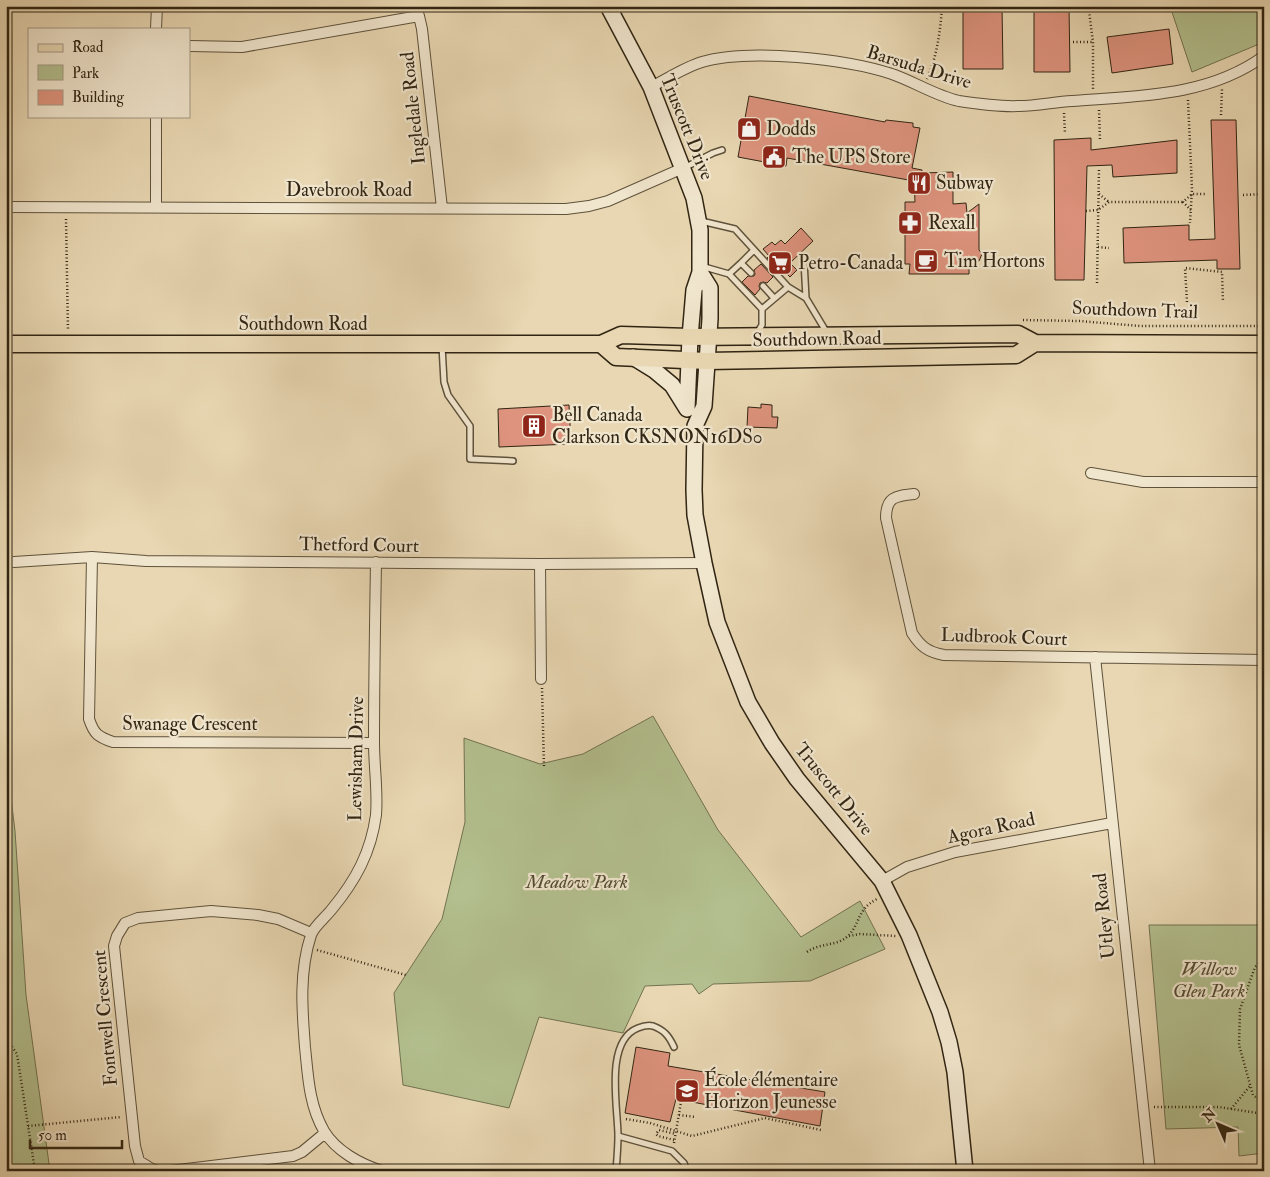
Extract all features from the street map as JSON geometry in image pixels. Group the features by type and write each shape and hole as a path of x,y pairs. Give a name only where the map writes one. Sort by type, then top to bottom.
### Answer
{"main road":[{"name":"Southdown Road","path":"6,344 601,344 621,335 690,338 1018,334 1035,343 1264,344"},
{"name":"Southdown Road","path":"601,344 616,357 707,361 1016,355 1035,343"}],"street":[{"path":"156,28 157,6"},
{"name":"Truscott Drive","path":"608,6 651,87 694,198 700,230 700,269 694,290 688,360 687,409 695,426"},
{"path":"190,46 242,47 417,11"},
{"name":"Ingledale Road","path":"417,11 422,29 442,208"},
{"name":"Barsuda Drive","path":"651,87 701,62 754,55 818,60 862,66 893,74 956,100 996,106 1019,106 1063,101 1150,96 1188,90 1223,78 1264,56"},
{"path":"156,118 156,207"},
{"name":"Davebrook Road","path":"6,207 566,209 589,206 625,195 683,168"},
{"name":"Truscott Drive","path":"700,269 710,288 704,406 695,426 695,515 717,622 748,702 772,743 797,779 885,887 909,935 940,1012 949,1042 955,1072 965,1171"},
{"path":"633,357 654,370 672,386 687,409"},
{"path":"1091,473 1144,482 1264,482"},
{"name":"Ludbrook Court","path":"914,494 898,495 890,501 886,510 886,518 912,633 919,644 932,653 944,655 1264,660"},
{"name":"Thetford Court","path":"14,562 92,557 146,561 540,564 704,563"},
{"name":"Swanage Crescent","path":"92,557 89,719 92,731 103,739 113,742 374,743"},
{"name":"Lewisham Drive","path":"311,933 354,881 369,849 376,814 374,743 376,562"},
{"path":"540,564 541,679"},
{"name":"Utley Road","path":"1095,657 1150,1171"},
{"name":"Agora Road","path":"885,887 907,867 954,852 1112,823"},
{"name":"Fontwell Crescent","path":"159,1171 139,1161 136,1146 114,946 117,936 125,923 138,918 211,911 234,912 278,919 311,933"},
{"path":"311,933 303,974 301,999 307,1067 314,1110 325,1133 342,1150 358,1162 382,1171"},
{"path":"170,1171 293,1156 302,1152 325,1133"}],"lane":[{"path":"683,168 722,150"},
{"path":"698,220 735,229 788,288 806,298"},
{"path":"729,274 754,250"},
{"path":"804,261 806,298 829,336"},
{"path":"741,262 751,273"},
{"path":"700,269 729,274 762,309 762,325 755,336"},
{"path":"763,286 774,298"},
{"path":"762,309 788,288"},
{"path":"442,343 444,382 448,395 470,426 470,460 513,461"},
{"path":"616,1171 618,1136 615,1094 617,1058 623,1040 632,1030 649,1025 661,1029 669,1037 674,1047"},
{"path":"618,1136 672,1151 684,1164 687,1171"}],"path":[{"path":"923,88 934,62 939,40 942,8 927,6"},
{"path":"1089,11 1100,141"},
{"path":"1073,42 1093,42"},
{"path":"1221,115 1223,78"},
{"path":"1188,90 1192,194 1190,223"},
{"path":"1063,101 1065,134"},
{"path":"1097,284 1099,168"},
{"path":"1099,194 1109,202"},
{"path":"1086,211 1098,210 1109,202 1183,202 1192,194 1205,194"},
{"path":"1243,195 1264,194"},
{"path":"1183,202 1191,210"},
{"path":"66,207 68,344"},
{"path":"1098,247 1109,248"},
{"path":"1187,302 1185,268 1222,272 1223,302"},
{"name":"Southdown Trail","path":"1015,320 1079,321 1140,326 1264,326"},
{"path":"541,679 544,767"},
{"path":"848,936 863,909 885,887"},
{"path":"807,952 821,945 829,945 848,936 860,934 909,935"},
{"path":"308,947 406,975"},
{"path":"1264,960 1255,967 1240,1009 1239,1045 1253,1095 1264,1103"},
{"path":"6,1038 17,1054 35,1171"},
{"path":"1230,1109 1250,1086"},
{"path":"672,1151 681,1102"},
{"path":"1143,1107 1219,1107 1264,1114"},
{"path":"679,1115 696,1117"},
{"path":"28,1126 132,1116"},
{"path":"617,1117 650,1122 676,1133"},
{"path":"674,1140 658,1136 657,1131 692,1136 765,1118 821,1130"}],"green space":[{"path":"1170,6 1264,6 1264,42 1192,72"},
{"name":"Meadow Park","path":"653,716 718,830 801,937 860,901 885,949 810,981 713,984 699,994 692,984 645,986 623,1033 539,1017 509,1108 403,1085 394,993 442,919 465,822 464,738 540,764 583,754"},
{"path":"6,756 15,831 26,995 50,1171 6,1171"},
{"name":"Willow Glen Park","path":"1149,925 1264,925 1264,1153 1239,1156 1238,1127 1166,1129"}],"building":[{"path":"963,6 1002,6 1003,69 963,69"},
{"path":"1034,6 1069,6 1070,72 1034,72"},
{"path":"1169,29 1173,64 1112,73 1107,37"},
{"path":"749,96 885,122 886,120 913,123 913,127 920,128 912,168 922,170 922,173 953,172 953,204 966,203 967,213 979,204 979,250 982,254 979,261 969,261 969,274 909,274 910,264 905,264 905,202 915,202 914,181 787,158 786,166 738,157"},
{"path":"1211,120 1236,120 1240,269 1217,269 1217,260 1124,263 1123,228 1189,225 1189,240 1215,239"},
{"path":"1091,138 1091,150 1177,140 1177,173 1113,177 1112,165 1087,166 1084,280 1055,280 1054,140"},
{"path":"801,228 813,241 790,263 797,270 790,277 782,269 779,271 767,258 769,256 763,249 772,242 775,245 781,240 785,244"},
{"path":"761,264 773,277 767,283 760,283 760,289 755,295 742,282 748,276 754,276 754,270"},
{"path":"761,404 772,405 772,417 778,417 777,428 747,427 748,407 761,408"},
{"name":"Bell Canada Clarkson CKSNON16DS0","path":"569,405 571,444 499,447 498,409"},
{"path":"636,1047 670,1053 668,1066 825,1092 820,1126 676,1099 670,1122 625,1113"}],"place":[{"name":"Dodds","path":"749,129"},
{"name":"The UPS Store","path":"774,157"},
{"name":"Subway","path":"919,183"},
{"name":"Rexall","path":"910,223"},
{"name":"Tim Hortons","path":"926,261"},
{"name":"Petro-Canada","path":"780,263"},
{"name":"Bell Canada Clarkson CKSNON16DS0","path":"534,426"},
{"name":"École élémentaire Horizon Jeunesse","path":"687,1091"}]}
